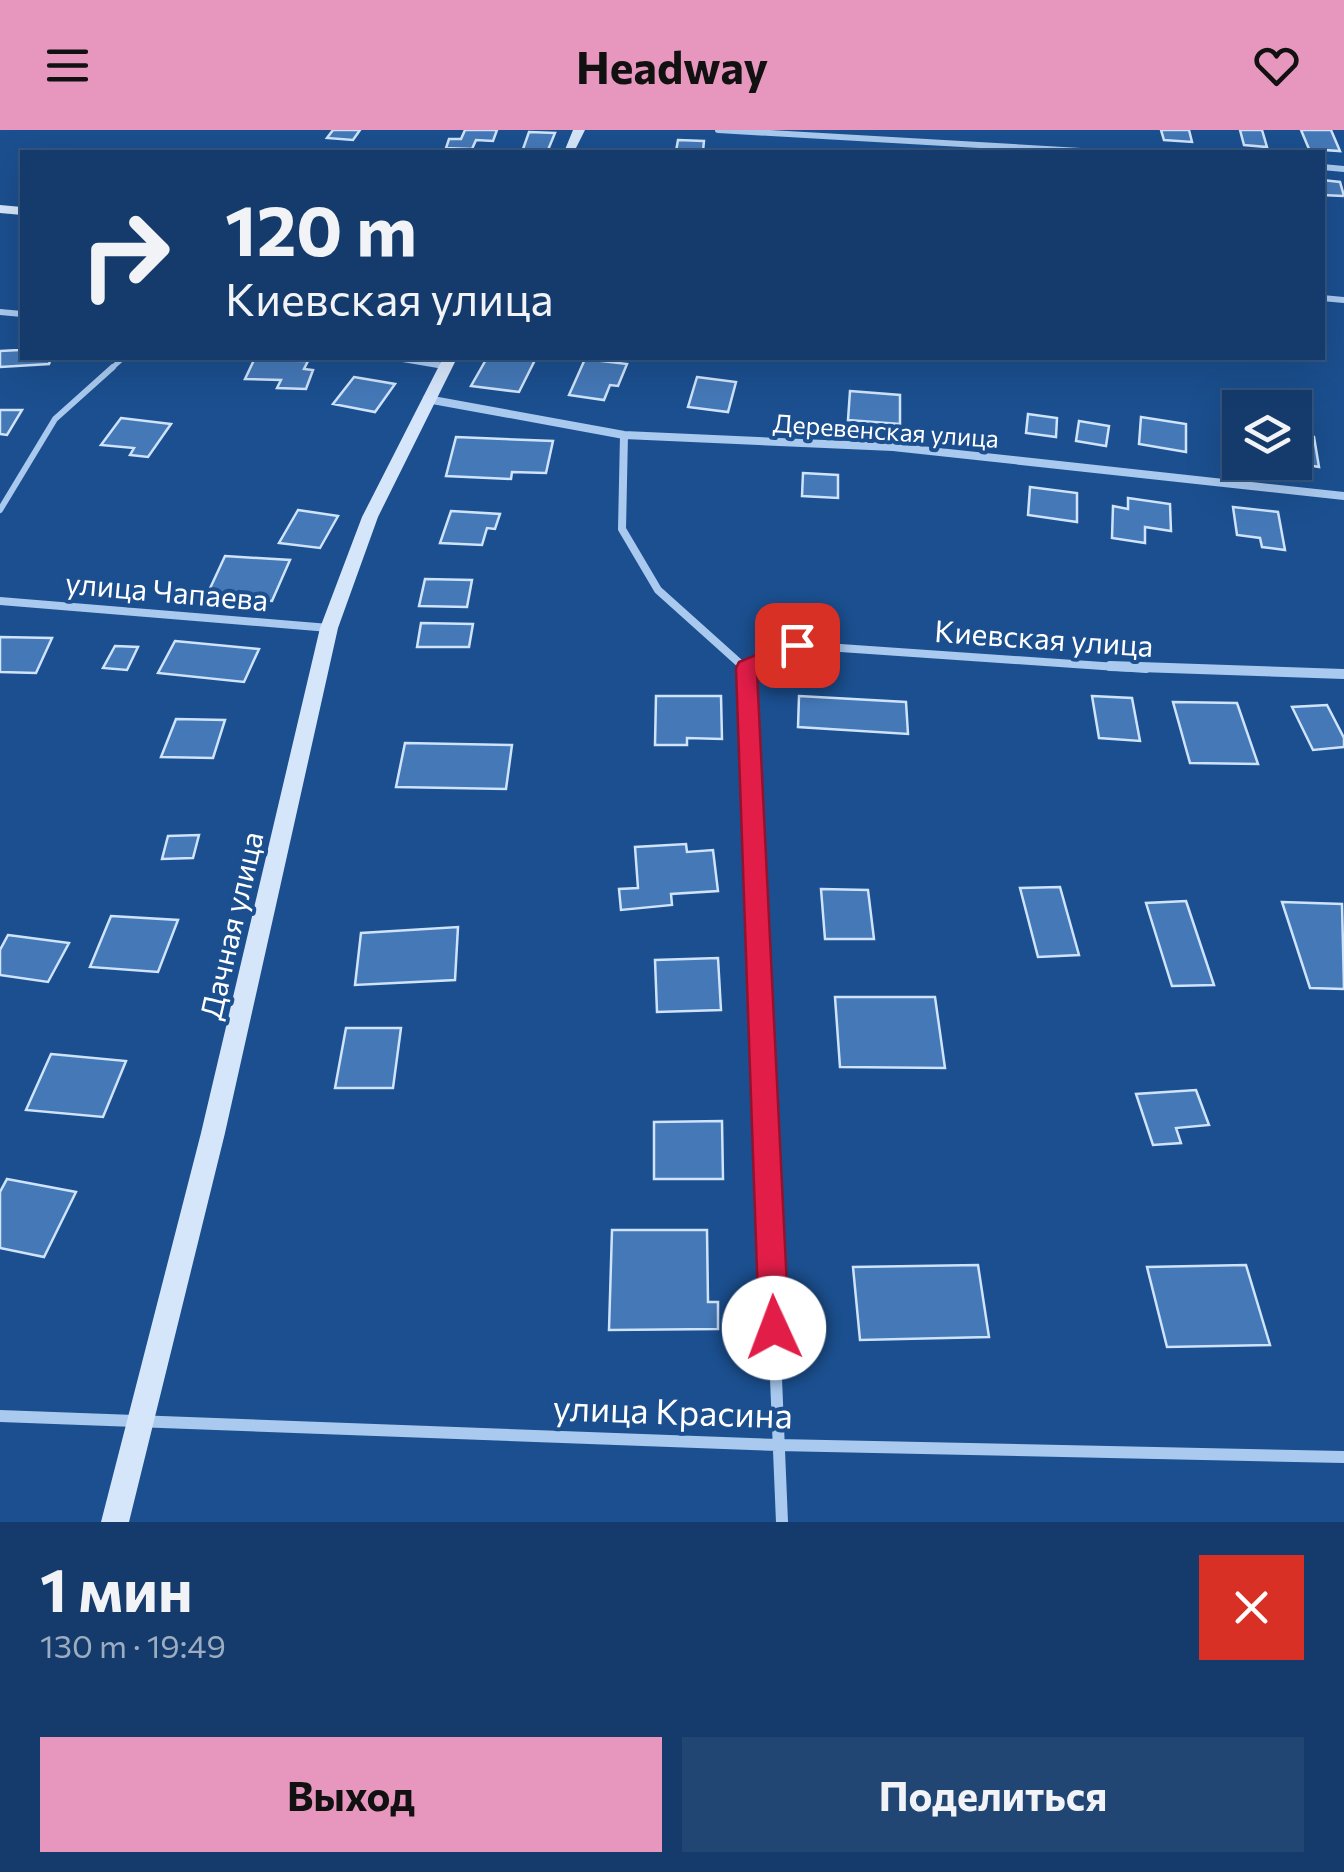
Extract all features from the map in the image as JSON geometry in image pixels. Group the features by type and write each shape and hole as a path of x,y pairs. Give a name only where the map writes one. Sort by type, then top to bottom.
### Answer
{"street":[{"path":"718,130 1063,150"},
{"path":"422,360 447,362"},
{"name":"Дачная улица","path":"115,1522 212,1133 329,628 370,517 447,362"},
{"name":"Деревенская улица","path":"427,400 624,435 893,447 1344,496"},
{"path":"624,435 622,529 658,590 746,668 782,1522"},
{"name":"улица Чапаева","path":"0,601 329,628"},
{"name":"Киевская улица","path":"746,668 797,645 1146,669 1344,674"},
{"name":"улица Красина","path":"0,1416 142,1418 778,1445 1344,1458"}],"lane":[{"path":"0,510 56,419 121,360"}],"building":[{"path":"333,130 360,130 353,140 327,138"},
{"path":"465,130 497,130 493,141 476,140 472,149 446,148 449,139 461,139"},
{"path":"1161,130 1189,130 1192,142 1164,140"},
{"path":"1240,130 1262,130 1267,147 1244,145"},
{"path":"1301,130 1331,130 1340,151 1325,150 1309,149"},
{"path":"529,132 555,133 548,150 523,149"},
{"path":"678,140 704,141 703,150 676,150"},
{"path":"1325,180 1340,182 1344,196 1325,195"},
{"path":"20,347 20,360 50,360 49,364 0,367 0,351"},
{"path":"254,360 308,361 304,369 313,370 306,389 277,388 281,380 245,379"},
{"path":"486,360 535,360 519,392 471,386"},
{"path":"585,360 627,364 618,386 610,385 604,400 569,395"},
{"path":"354,377 395,384 375,412 333,404"},
{"path":"697,377 736,382 728,412 688,407"},
{"path":"850,391 900,395 900,424 848,420"},
{"path":"0,410 22,410 7,435 0,434"},
{"path":"1028,414 1057,418 1056,437 1026,433"},
{"path":"1141,417 1186,424 1186,452 1139,444"},
{"path":"121,418 171,424 148,457 130,455 134,448 101,445"},
{"path":"1079,421 1109,426 1106,446 1076,441"},
{"path":"456,437 553,441 546,473 512,472 511,479 446,476"},
{"path":"1312,437 1314,437 1319,467 1312,466"},
{"path":"803,473 838,475 838,498 802,496"},
{"path":"1030,487 1077,493 1077,522 1028,515"},
{"path":"1128,498 1170,504 1171,531 1145,527 1145,543 1112,538 1113,506 1128,509"},
{"path":"1233,507 1278,512 1285,550 1262,547 1260,538 1237,535"},
{"path":"298,510 338,516 320,548 279,543"},
{"path":"451,511 500,514 495,529 487,528 482,545 440,543"},
{"path":"225,556 290,560 272,601 206,597"},
{"path":"425,579 472,580 467,607 419,606"},
{"path":"421,623 473,624 469,647 417,647"},
{"path":"0,637 52,638 36,673 0,672"},
{"path":"175,641 259,649 244,682 158,673"},
{"path":"115,646 138,647 127,670 103,668"},
{"path":"656,696 721,696 722,739 687,738 687,745 655,745"},
{"path":"799,696 906,702 908,734 798,727"},
{"path":"1092,696 1132,698 1140,741 1099,738"},
{"path":"1173,702 1237,703 1258,764 1190,763"},
{"path":"1327,705 1344,738 1344,747 1313,750 1292,707"},
{"path":"176,719 225,720 213,758 161,757"},
{"path":"405,743 512,745 506,789 396,787"},
{"path":"199,835 193,858 162,859 168,836"},
{"path":"686,844 687,852 713,850 718,891 671,894 672,905 621,910 619,889 638,888 635,847"},
{"path":"1060,887 1079,955 1038,957 1020,888"},
{"path":"821,889 868,890 874,939 825,939"},
{"path":"1186,901 1214,985 1172,986 1146,903"},
{"path":"1282,902 1342,904 1344,989 1310,988"},
{"path":"111,916 178,920 158,972 90,967"},
{"path":"458,927 455,980 355,985 361,933"},
{"path":"8,935 69,943 48,982 0,975 0,950"},
{"path":"718,958 721,1010 657,1012 655,960"},
{"path":"835,997 935,997 945,1068 840,1067"},
{"path":"346,1028 401,1028 393,1088 335,1088"},
{"path":"51,1054 126,1061 103,1117 26,1110"},
{"path":"1196,1090 1209,1125 1176,1128 1181,1143 1153,1145 1136,1094"},
{"path":"722,1121 723,1179 654,1179 654,1122"},
{"path":"7,1179 76,1192 44,1257 0,1248 0,1192"},
{"path":"612,1230 707,1230 708,1302 718,1302 718,1329 609,1330"},
{"path":"978,1265 989,1337 860,1340 853,1267"},
{"path":"1246,1265 1270,1345 1167,1347 1147,1267"}],"route":[{"path":"774,1328 746,668 797,645"}]}
